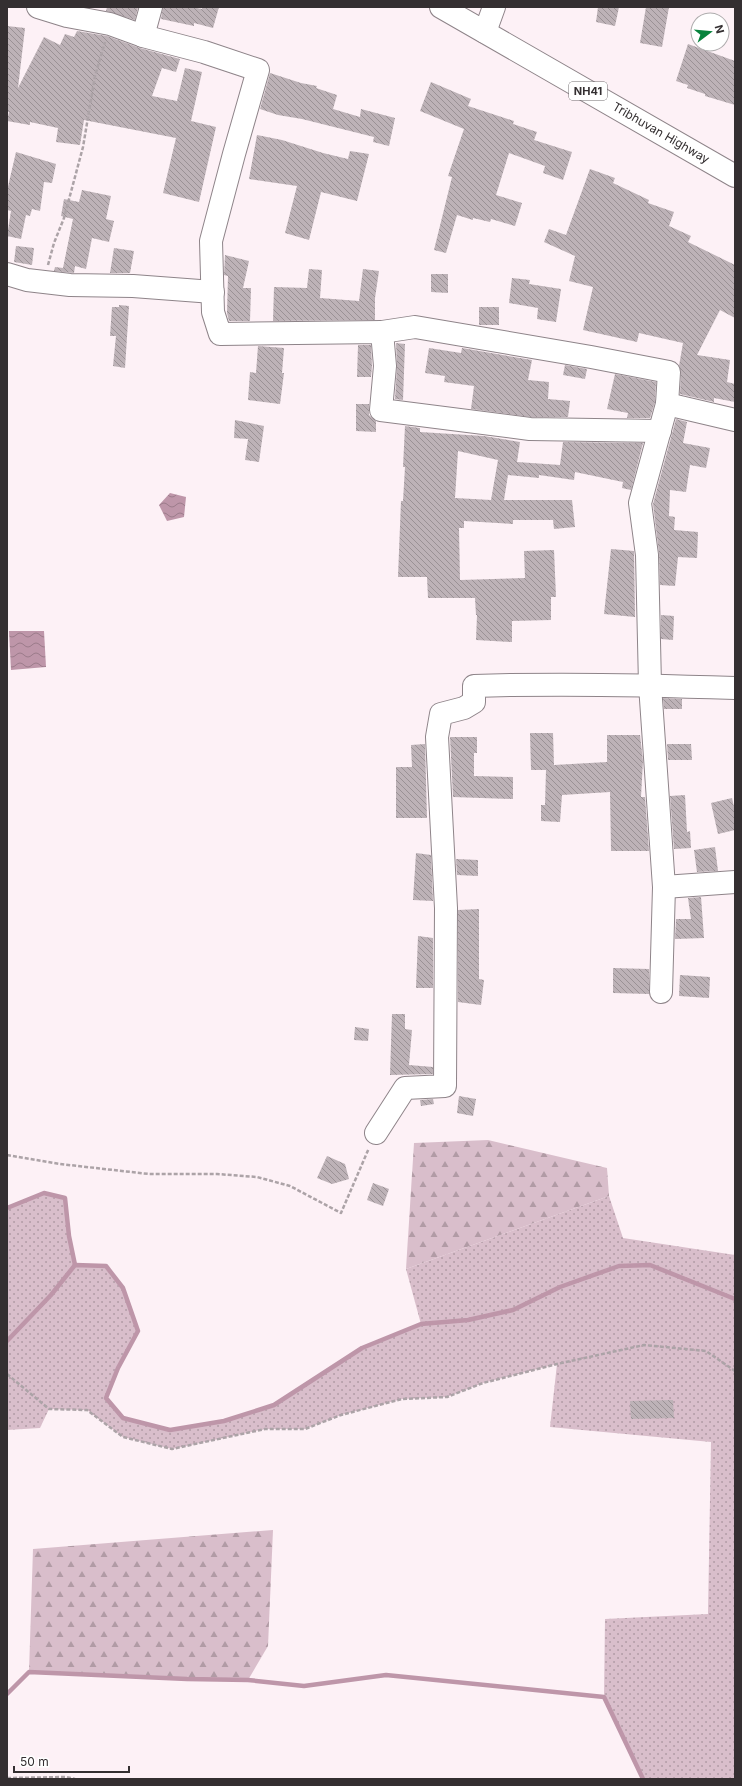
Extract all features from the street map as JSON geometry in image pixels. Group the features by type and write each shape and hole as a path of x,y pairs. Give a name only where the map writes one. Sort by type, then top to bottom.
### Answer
{"main road":[{"path":"38,7 67,16 110,24 143,36 204,52 258,70 234,154 212,241 212,312 220,334 382,332 415,327 669,372 667,404 640,504 647,555 650,685 664,887 661,992"},
{"path":"143,36 151,7"},
{"name":"Tribhuvan Highway","path":"440,7 735,176"},
{"path":"485,32 494,7"},
{"path":"7,274 27,280 70,285 132,286 212,292"},
{"path":"382,332 385,366 380,410 530,430 660,431"},
{"path":"667,404 735,420"},
{"path":"376,1133 405,1088 445,1086 446,908 437,737 441,714 464,708 474,702 474,686 532,684 650,685 735,688"},
{"path":"664,887 735,882"}],"path":[{"path":"43,282 54,243 66,211 83,147 95,76 110,24"},
{"path":"7,1155 60,1164 149,1174 217,1174 258,1177 290,1186 341,1214 376,1133"},
{"path":"7,1374 49,1409 88,1410 123,1437 172,1449 265,1430 305,1429 340,1414 402,1399 447,1397 483,1383 557,1364 644,1345 706,1351 735,1371"},
{"path":"7,1778 66,1777 75,1779"}],"green space":[{"path":"488,1140 607,1168 609,1196 406,1269 414,1143"},
{"path":"44,1193 65,1198 69,1236 75,1265 106,1266 123,1288 138,1331 118,1368 106,1398 123,1418 170,1430 224,1421 274,1405 362,1348 421,1324 406,1269 609,1196 623,1238 735,1255 735,1779 643,1779 604,1697 605,1619 708,1614 711,1442 550,1427 557,1364 483,1383 447,1397 402,1399 341,1415 305,1429 265,1429 172,1449 123,1437 87,1410 49,1409 40,1428 7,1430 7,1208"},
{"path":"273,1530 268,1646 248,1680 187,1679 29,1672 33,1549"}],"water":[{"path":"170,493 186,497 184,517 167,521 159,505"},
{"path":"9,631 44,631 46,667 11,670"}],"building":[{"path":"107,7 138,7 135,20 106,11"},
{"path":"163,7 192,7 202,9 202,7 219,7 213,28 194,23 194,26 161,19"},
{"path":"598,7 619,7 615,26 596,22"},
{"path":"646,7 669,7 662,47 640,43"},
{"path":"7,26 25,28 18,88 44,37 60,45 65,34 74,37 77,31 107,36 140,48 180,59 176,72 162,68 152,96 177,101 185,68 202,72 191,121 216,127 199,202 163,193 176,138 84,120 80,145 56,142 58,128 30,122 30,125 7,121 9,112 7,112"},
{"path":"688,44 690,45 690,52 710,52 735,61 735,105 705,96 705,94 687,88 688,85 676,81"},
{"path":"270,73 301,83 317,86 316,88 337,95 333,109 360,117 361,109 395,118 389,146 373,142 374,137 302,119 278,115 260,109"},
{"path":"431,82 471,99 468,106 514,121 513,124 537,132 534,140 572,152 563,180 543,173 545,166 509,153 496,195 522,203 515,226 491,219 490,222 473,218 473,220 457,215 446,253 434,250 452,177 448,176 464,129 420,111"},
{"path":"257,135 282,140 348,159 350,151 369,154 357,201 321,192 309,240 285,233 297,186 249,179"},
{"path":"16,152 56,164 52,183 44,182 40,211 32,209 30,216 26,215 21,239 7,236 11,211 7,210 7,191"},
{"path":"590,169 615,178 613,183 649,200 648,203 674,212 669,226 691,236 688,242 735,265 735,318 720,310 697,355 730,360 727,382 735,384 735,402 714,398 714,402 680,394 681,373 679,366 683,343 639,333 637,342 583,330 593,287 569,281 575,256 544,242 549,229 566,235"},
{"path":"82,190 111,196 106,219 114,221 109,242 92,238 86,269 75,266 74,273 54,271 55,267 63,268 73,219 61,216 64,199 79,202"},
{"path":"16,246 34,248 32,265 14,262"},
{"path":"114,248 134,251 130,273 110,273"},
{"path":"225,255 249,261 243,288 251,288 250,321 229,321 227,313 228,276 224,275"},
{"path":"309,269 322,270 320,298 359,301 363,269 379,271 375,298 375,320 273,321 274,287 307,288"},
{"path":"431,274 448,274 448,293 431,292"},
{"path":"512,278 530,280 529,284 561,289 556,322 537,319 538,308 509,303"},
{"path":"119,305 129,306 125,368 113,366 116,336 110,336 112,307 119,307"},
{"path":"479,307 499,307 499,325 479,325"},
{"path":"396,343 405,344 403,400 395,399 397,367"},
{"path":"358,345 371,345 371,377 357,377"},
{"path":"258,346 284,348 282,373 284,373 280,404 248,400 250,372 256,373"},
{"path":"429,348 461,353 462,348 532,360 528,380 549,382 548,399 570,401 568,417 531,417 471,409 474,386 444,382 445,376 425,373"},
{"path":"565,365 587,369 585,379 563,375"},
{"path":"615,374 656,382 655,402 650,418 627,418 628,413 607,409"},
{"path":"356,404 369,404 369,415 376,421 376,432 356,431"},
{"path":"676,419 687,422 683,443 710,448 706,468 690,465 686,492 670,490 669,516 675,517 674,530 698,532 697,558 678,557 675,586 660,585 659,553 653,504"},
{"path":"235,420 264,426 259,462 245,460 248,439 234,438"},
{"path":"405,426 420,428 420,432 484,436 520,442 517,462 560,465 563,442 643,443 631,490 622,488 623,482 575,472 574,480 539,475 539,478 508,475 504,500 572,500 575,527 554,529 553,520 513,520 513,524 464,521 464,528 459,528 460,580 525,578 524,551 554,550 556,597 551,597 551,620 512,621 512,642 476,640 477,615 475,598 428,598 427,577 398,577 401,501 403,501 405,467 403,467","holes":["458,451 498,460 491,500 455,498"]},
{"path":"611,549 634,551 635,617 604,614"},
{"path":"661,615 674,616 673,640 661,639"},
{"path":"663,698 682,699 682,709 664,709"},
{"path":"530,733 553,733 554,765 607,762 607,735 640,735 643,761 641,797 645,797 649,851 611,851 610,792 562,795 560,822 541,821 541,805 545,805 546,770 531,770"},
{"path":"450,737 477,737 477,753 474,753 474,776 513,777 513,799 453,797"},
{"path":"425,744 427,818 396,818 396,767 412,767 411,745"},
{"path":"667,744 691,744 692,760 668,760"},
{"path":"685,795 687,832 690,831 691,848 674,849 670,796"},
{"path":"732,798 735,811 735,830 718,834 711,803"},
{"path":"715,847 718,871 697,872 694,850"},
{"path":"416,853 431,855 433,901 413,900"},
{"path":"456,859 478,860 478,876 457,875"},
{"path":"701,897 704,938 675,939 676,919 691,919 688,898"},
{"path":"479,909 479,979 484,980 481,1005 458,1002 458,910"},
{"path":"418,936 433,938 433,988 416,988"},
{"path":"613,968 649,969 649,994 613,993"},
{"path":"680,975 710,977 709,998 679,996"},
{"path":"392,1014 405,1014 405,1029 412,1030 409,1065 433,1067 433,1074 390,1075"},
{"path":"355,1027 369,1029 368,1041 354,1040"},
{"path":"459,1096 476,1099 473,1116 457,1113"},
{"path":"433,1099 434,1104 421,1106 420,1100"},
{"path":"327,1156 345,1164 349,1179 332,1184 317,1178"},
{"path":"373,1183 389,1189 383,1206 367,1200"},
{"path":"673,1400 674,1418 631,1419 630,1401"}],"waterway":[{"path":"7,1208 44,1193 65,1198 69,1236 75,1265"},
{"path":"7,1341 51,1295 75,1265 106,1266 123,1288 138,1331 118,1368 106,1398 123,1418 170,1430 224,1421 274,1405 362,1348 421,1324 468,1320 513,1310 560,1287 619,1266 650,1265 735,1299"},
{"path":"7,1694 29,1672 187,1679 248,1680 304,1686 386,1675 604,1697 643,1779"}]}
